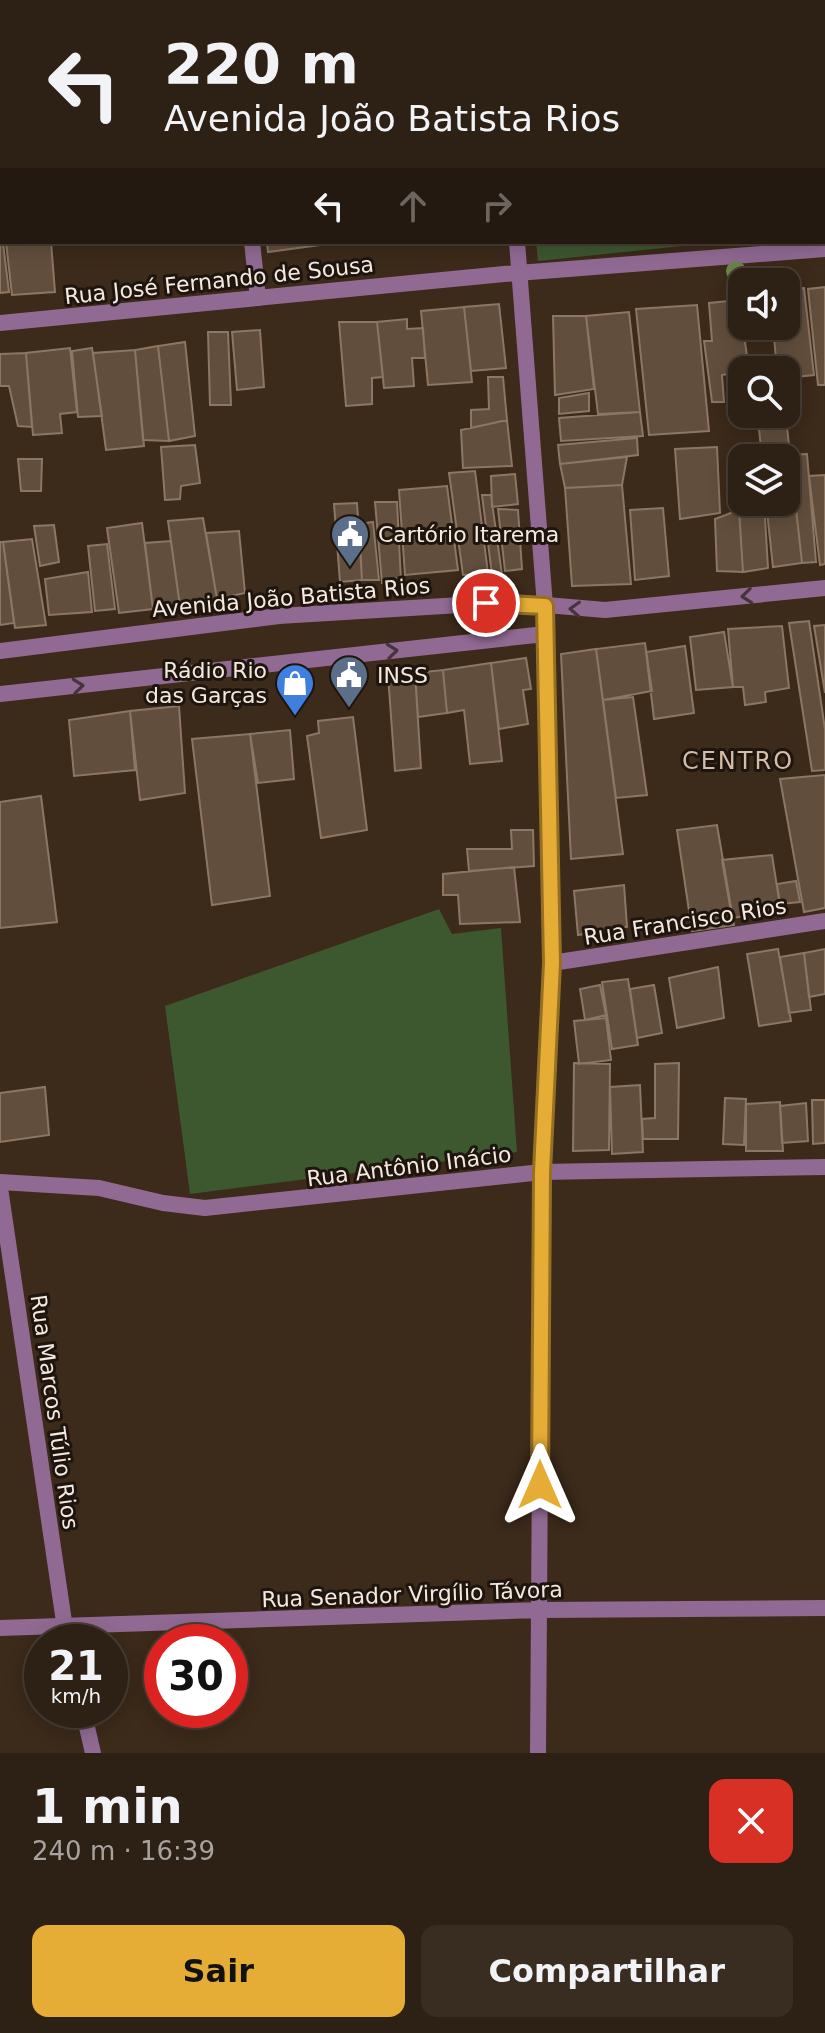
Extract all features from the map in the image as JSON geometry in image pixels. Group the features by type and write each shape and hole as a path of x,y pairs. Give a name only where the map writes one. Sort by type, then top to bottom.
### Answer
{"street":[{"path":"252,244 258,298"},
{"path":"517,244 545,606 552,963 542,1172 538,1753"},
{"name":"Rua José Fernando de Sousa","path":"0,323 520,273 825,249"},
{"name":"Avenida João Batista Rios","path":"0,651 279,616 497,603 605,610 825,588"},
{"path":"0,694 545,634"},
{"name":"Rua Francisco Rios","path":"552,963 825,921"},
{"name":"Rua Antônio Inácio","path":"0,1182 99,1188 163,1203 205,1208 302,1201 542,1172 825,1167"},
{"name":"Rua Marcos Túlio Rios","path":"0,1188 63,1624"},
{"name":"Rua Senador Virgílio Távora","path":"128,1632 539,1610 825,1608"},
{"name":"Rua Senador Virgílio Távora","path":"0,1628 24,1631"},
{"path":"87,1728 93,1753"}],"green space":[{"path":"536,244 701,244 538,261"},
{"path":"439,909 452,934 501,928 517,1152 190,1194 165,1006"}],"building":[{"path":"0,244 3,244 9,292 0,293"},
{"path":"6,244 51,244 55,292 12,295"},
{"path":"267,244 327,244 268,252"},
{"path":"825,287 825,385 818,385 808,289"},
{"path":"800,288 804,288 814,375 800,376 800,356 776,356 774,340 800,340"},
{"path":"728,301 728,340 745,340 747,356 728,356 728,374 722,375 724,402 712,402 704,341 712,341 709,303"},
{"path":"499,304 506,368 471,371 464,307"},
{"path":"697,305 709,431 649,435 636,309"},
{"path":"464,307 472,382 428,385 421,311"},
{"path":"629,312 640,412 598,414 586,316"},
{"path":"553,316 586,316 594,389 555,395"},
{"path":"407,319 407,329 423,328 425,358 412,358 414,386 384,388 377,322"},
{"path":"339,322 377,322 383,377 372,378 372,404 346,406"},
{"path":"260,330 264,387 237,390 232,332"},
{"path":"208,332 228,332 231,405 210,405"},
{"path":"185,342 195,436 169,441 158,346"},
{"path":"158,346 169,441 143,440 135,350"},
{"path":"70,348 77,412 60,414 62,433 33,435 26,353"},
{"path":"92,348 102,416 78,417 72,351"},
{"path":"135,350 144,446 106,450 93,353"},
{"path":"26,353 32,427 18,426 9,386 0,386 0,354"},
{"path":"488,377 503,377 507,420 471,428 471,410 489,409"},
{"path":"589,393 589,411 559,414 559,398"},
{"path":"640,412 643,436 561,441 559,418"},
{"path":"507,420 512,466 463,468 461,430"},
{"path":"759,428 787,428 789,444 761,444"},
{"path":"637,438 638,455 560,464 558,445"},
{"path":"195,445 200,483 181,486 180,499 165,500 161,447"},
{"path":"717,447 720,513 680,519 675,449"},
{"path":"800,454 807,454 816,562 802,563 797,516 800,516"},
{"path":"627,457 622,485 565,488 560,464"},
{"path":"18,459 42,459 41,491 21,491"},
{"path":"475,471 488,573 463,575 449,473"},
{"path":"515,474 518,504 492,507 491,476"},
{"path":"825,475 825,564 820,565 809,476"},
{"path":"622,485 631,584 572,586 565,488"},
{"path":"447,486 458,570 405,575 399,490"},
{"path":"482,495 491,495 502,575 492,575"},
{"path":"375,502 397,502 401,581 382,583"},
{"path":"357,503 362,580 340,582 334,504"},
{"path":"663,508 669,576 635,580 630,510"},
{"path":"498,509 518,510 522,569 505,571"},
{"path":"728,514 739,516 743,572 717,571 715,519"},
{"path":"739,516 765,516 768,568 743,572"},
{"path":"768,516 797,516 802,563 773,567"},
{"path":"203,518 217,599 180,606 168,521"},
{"path":"373,522 379,580 362,580 359,524"},
{"path":"142,523 153,609 119,613 107,528"},
{"path":"54,525 59,562 40,566 34,526"},
{"path":"239,531 245,593 217,599 206,533"},
{"path":"32,539 46,625 15,628 3,542"},
{"path":"171,541 180,606 153,609 145,543"},
{"path":"0,542 3,542 14,623 0,625"},
{"path":"107,544 115,609 95,611 88,546"},
{"path":"88,572 92,612 49,615 45,579"},
{"path":"809,621 825,729 825,770 812,771 789,623"},
{"path":"825,625 825,693 814,626"},
{"path":"782,626 789,688 765,692 766,702 745,705 743,687 733,687 728,629"},
{"path":"724,632 733,687 696,690 690,637"},
{"path":"645,643 652,691 603,700 596,649"},
{"path":"685,646 694,713 654,719 646,652"},
{"path":"596,649 623,854 571,859 561,654"},
{"path":"526,658 531,689 523,690 528,724 499,729 491,663"},
{"path":"491,663 502,761 470,764 464,710 447,713 443,670"},
{"path":"443,670 447,713 418,717 415,673"},
{"path":"415,673 421,768 395,771 388,675"},
{"path":"633,697 647,795 616,798 603,700"},
{"path":"179,706 185,793 140,800 130,711"},
{"path":"130,711 135,770 74,776 69,720"},
{"path":"353,717 367,830 321,838 307,736 319,733 318,721"},
{"path":"290,730 294,779 258,783 250,734"},
{"path":"250,734 270,896 212,905 192,739"},
{"path":"825,775 825,908 804,912 780,779"},
{"path":"41,796 57,922 0,928 0,802"},
{"path":"717,825 734,925 692,931 677,830"},
{"path":"511,830 533,830 534,866 469,871 467,849 512,849"},
{"path":"772,855 781,912 732,918 722,860"},
{"path":"514,867 520,922 460,924 458,895 443,895 443,874"},
{"path":"796,881 800,902 780,904 777,884"},
{"path":"624,885 627,927 578,935 574,891"},
{"path":"778,949 791,1021 759,1026 747,954"},
{"path":"825,949 825,994 809,997 804,953"},
{"path":"804,953 811,1010 789,1013 780,957"},
{"path":"718,967 724,1018 677,1028 669,978"},
{"path":"628,979 638,1045 612,1049 602,982"},
{"path":"600,985 606,1015 585,1020 580,989"},
{"path":"654,985 662,1033 637,1038 630,989"},
{"path":"606,1018 611,1060 579,1064 574,1021"},
{"path":"574,1063 610,1064 609,1150 573,1151"},
{"path":"679,1063 678,1139 643,1139 642,1119 655,1118 655,1064"},
{"path":"640,1085 643,1152 612,1154 610,1087"},
{"path":"45,1087 49,1135 0,1142 0,1093"},
{"path":"725,1098 746,1099 744,1145 723,1144"},
{"path":"812,1100 825,1100 825,1143 813,1144"},
{"path":"780,1102 783,1151 746,1151 746,1104"},
{"path":"806,1103 808,1141 782,1143 780,1106"}],"place":[{"name":"Cartório Itarema","path":"350,568"},
{"name":"INSS","path":"349,709"},
{"name":"Rádio Rio das Garças","path":"295,717"}],"district":[{"name":"CENTRO","path":"738,761"}],"route":[{"path":"486,603 545,606 552,963 542,1172 540,1485"}]}
